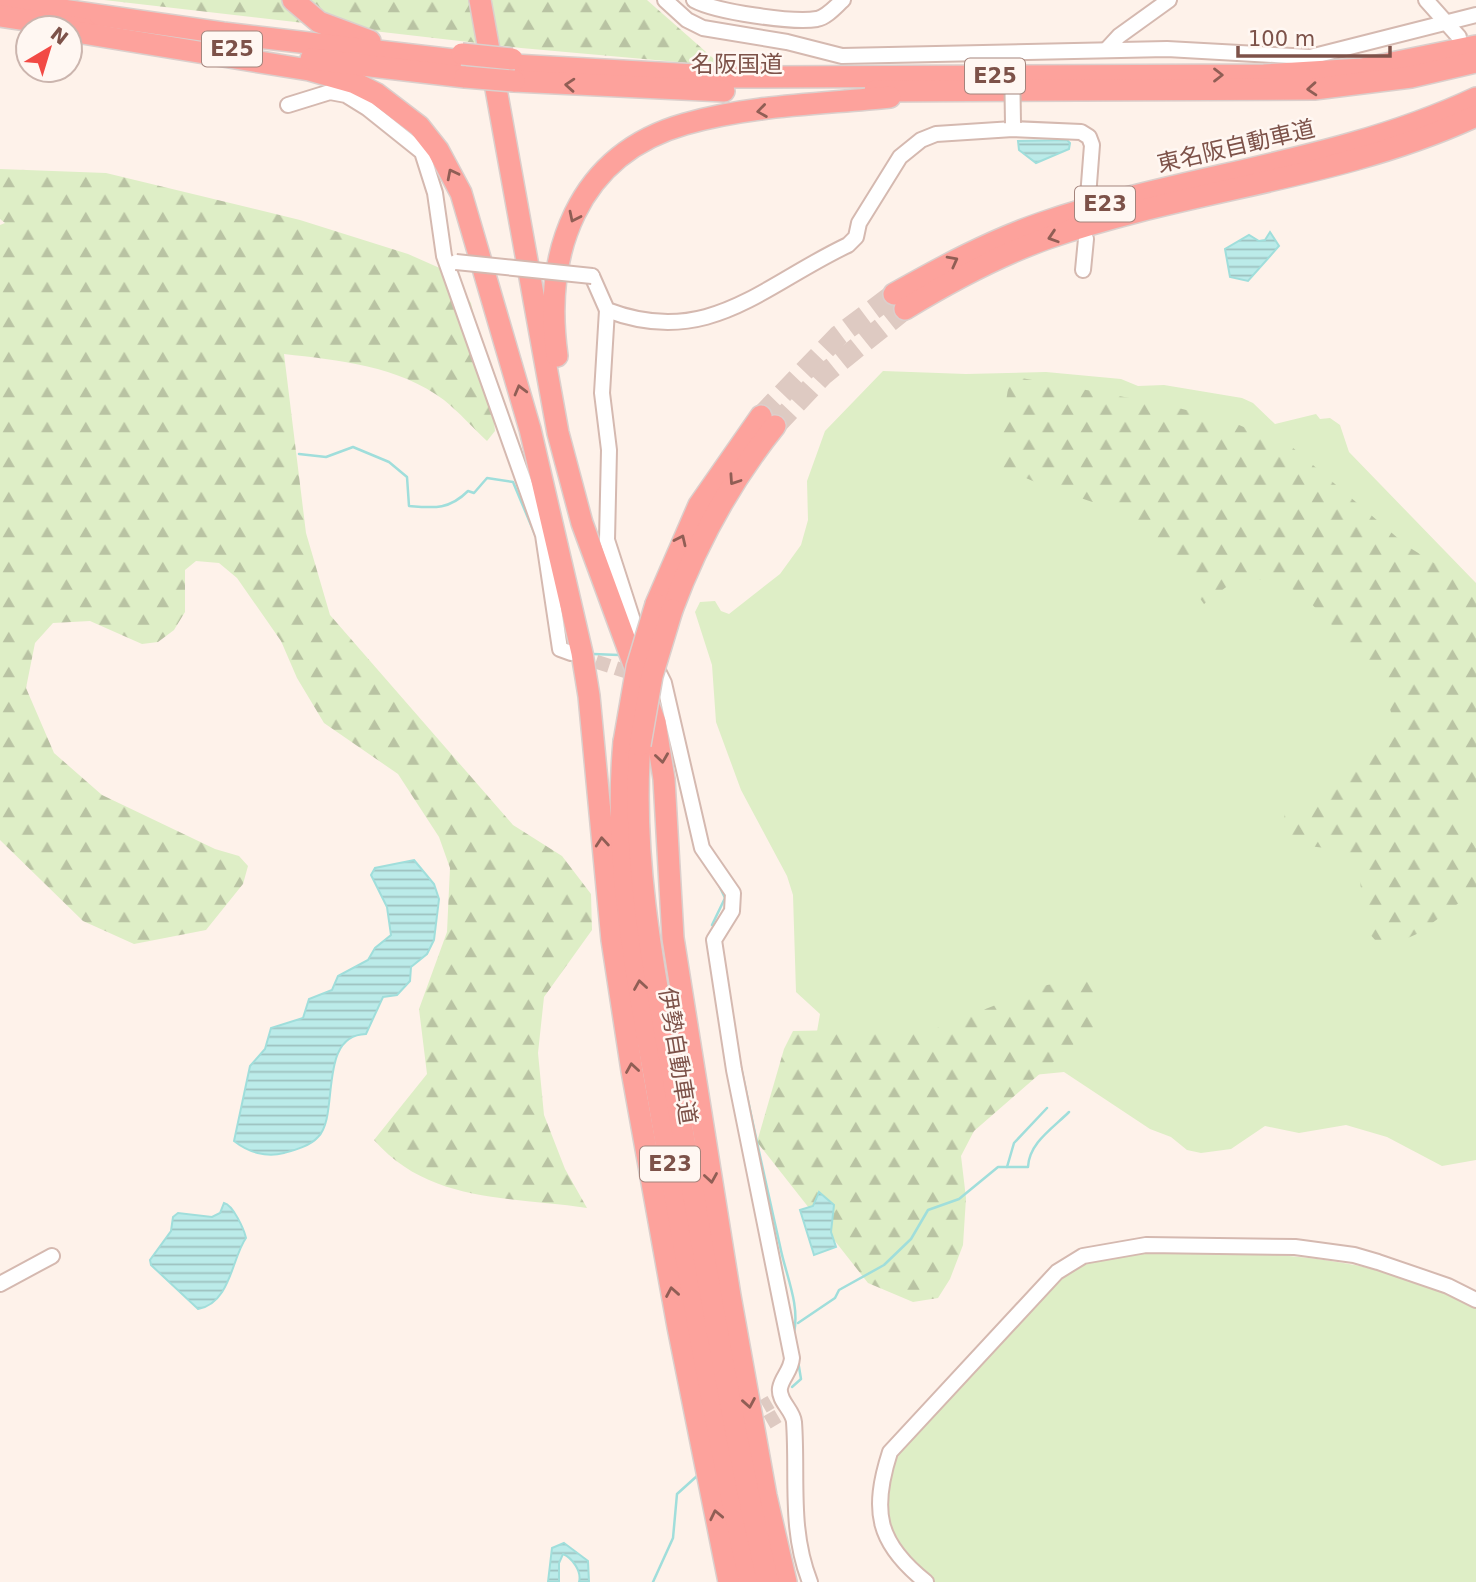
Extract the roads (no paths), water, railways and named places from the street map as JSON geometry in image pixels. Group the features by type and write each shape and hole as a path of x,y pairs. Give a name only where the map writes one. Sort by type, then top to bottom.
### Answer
{"highway":[{"path":"293,0 319,22 346,35 463,64"},
{"path":"467,0 575,595 576,623"},
{"path":"480,0 558,433 601,578 655,722 662,756 673,937 730,1296 766,1496 786,1582"},
{"name":"名阪国道","path":"0,1 463,64"},
{"name":"名阪国道","path":"84,29 513,68 661,75 1264,75 1362,69 1468,42"},
{"path":"84,33 332,76 377,94 419,126 450,170 470,219 530,429 576,623 589,696 605,875 632,1071 683,1354 729,1582"},
{"name":"名阪国道","path":"513,68 672,90 1314,89 1411,77 1476,62"},
{"path":"601,578 572,450 554,329 554,286 559,250 571,219 597,180 637,145 683,124 787,107 951,91"},
{"name":"東名阪自動車道","path":"1331,159 1476,99"},
{"name":"東名阪自動車道","path":"900,302 1048,238 1331,159 1410,143 1476,116"},
{"name":"E23","path":"632,743 652,676 664,607 713,515 768,421"},
{"name":"伊勢自動車道","path":"632,743 620,817 630,921 695,1306 750,1582"},
{"name":"伊勢自動車道","path":"632,743 644,904 721,1352 768,1582"}],"street":[{"path":"694,0 733,13 807,19 825,16 843,0"},
{"path":"1107,49 1119,36 1168,0"},
{"path":"1426,0 1446,24 1468,42"},
{"path":"671,2 687,20 703,28 787,42 842,56 1012,57 1107,49 1218,51 1310,57 1476,15"},
{"path":"1012,57 1013,126"},
{"path":"288,105 330,92 346,95 368,108 422,152 435,193 444,256 543,536 560,649 571,653"},
{"path":"607,310 630,319 682,322 705,320 733,309 848,245 856,237 859,223 900,158 911,146 936,134 1013,126 1073,131 1089,137 1092,145 1088,197"},
{"path":"1083,270 1086,239"},
{"path":"456,262 593,276 607,310 601,393 609,450 607,541 636,629 660,682 702,848 733,893 732,911 714,940 734,1070 792,1358 791,1369 776,1399 784,1415 794,1418 796,1534 809,1582"},
{"path":"926,1582 903,1564 888,1544 883,1531 879,1513 882,1482 890,1452 1057,1272 1083,1256 1146,1245 1327,1250 1408,1271 1476,1300"},
{"path":"0,1284 52,1256"}],"water":[{"path":"1067,140 1070,143 1069,149 1036,163 1019,150 1018,141"},
{"path":"1270,232 1279,246 1248,281 1230,277 1225,249 1249,235 1259,241 1265,240"},
{"path":"414,860 434,884 439,899 434,940 427,954 411,967 410,981 397,995 383,997 366,1034 351,1038 341,1048 335,1061 328,1112 318,1137 302,1147 271,1155 251,1151 239,1145 234,1141 250,1066 265,1049 271,1028 303,1018 309,999 332,990 338,976 368,960 375,948 391,935 387,907 371,875 375,868"},
{"path":"819,1192 834,1205 831,1232 836,1247 814,1255 800,1210 813,1206"},
{"path":"224,1203 241,1223 246,1238 224,1289 209,1305 198,1309 151,1265 150,1260 171,1231 173,1217 178,1213 212,1217 220,1213"},
{"path":"564,1543 588,1561 589,1582 579,1582 576,1565 563,1554 559,1563 559,1582 548,1582 552,1548"}],"waterway":[{"path":"299,454 326,457 353,447 389,462 407,477 409,506 448,505 468,491 474,493 487,478 513,482 536,537"},
{"path":"564,627 570,647"},
{"path":"593,654 619,655"},
{"path":"712,925 725,898 717,881"},
{"path":"737,1047 794,1301 794,1333"},
{"path":"1007,1167 1014,1143 1047,1108"},
{"path":"798,1323 835,1298 839,1290 884,1265 911,1239 928,1210 959,1199 998,1167 1028,1167 1029,1158 1037,1143 1069,1112"},
{"path":"792,1387 801,1379 798,1361"},
{"path":"653,1582 673,1538 677,1494 697,1476"}],"tunnel":[{"path":"761,416 838,336 894,294"},
{"path":"775,426 823,375 905,309"},
{"path":"576,655 643,677"},
{"path":"745,1417 771,1402"},
{"path":"749,1433 778,1416"}]}
